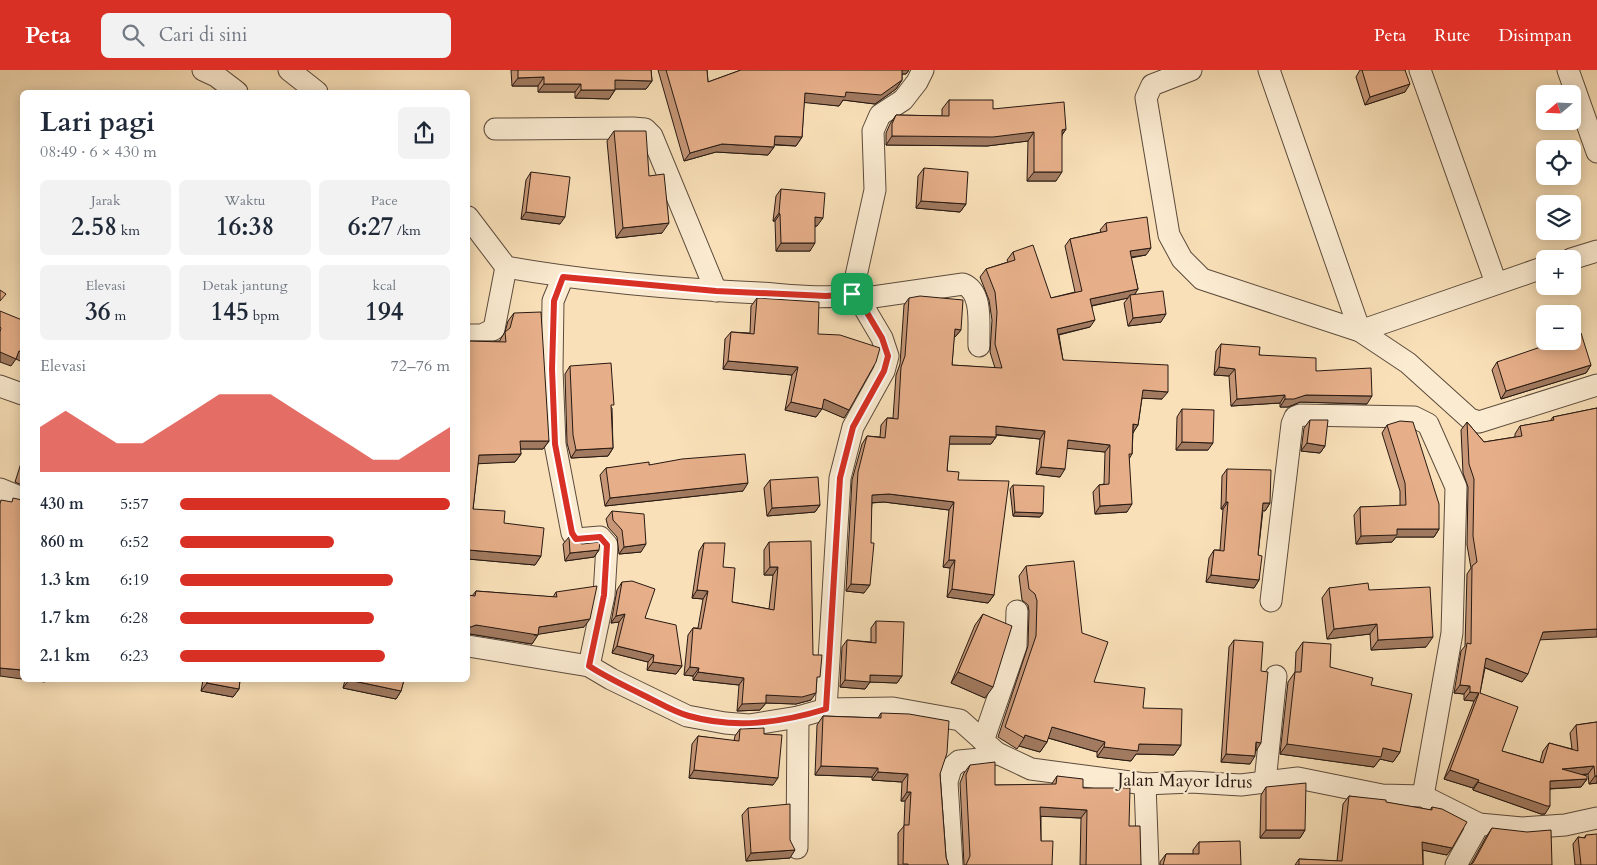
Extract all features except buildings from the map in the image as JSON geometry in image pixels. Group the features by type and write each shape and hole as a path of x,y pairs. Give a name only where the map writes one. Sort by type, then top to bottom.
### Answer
{"street":[{"path":"203,70 216,76 234,90"},
{"path":"289,70 314,90"},
{"path":"826,709 840,478 853,427 884,371 888,356 882,338 856,297 875,190 873,131 880,115 902,100 917,82 923,70"},
{"path":"1191,70 1152,84 1146,98 1169,235 1182,259 1202,279 1360,330 1408,363 1470,419 1479,422 1597,385"},
{"path":"1269,70 1360,330"},
{"path":"1420,70 1496,283"},
{"path":"1568,70 1597,152"},
{"path":"495,129 633,128 645,130 652,136 716,291"},
{"path":"470,220 506,267 563,277 716,291 856,297 963,284 971,287 976,295 979,346"},
{"path":"1581,256 1597,250"},
{"path":"470,335 482,335 494,330 506,267"},
{"path":"1360,330 1536,270"},
{"path":"563,277 554,301 552,369 555,444 572,533 576,539 582,540 600,537 607,545 604,595 589,666"},
{"path":"0,386 20,393"},
{"path":"1271,601 1292,424 1295,417 1300,415 1386,416 1422,419 1428,424 1456,487 1452,633 1423,796"},
{"path":"0,490 20,497"},
{"path":"952,865 947,782 951,768 960,761 981,759 990,747 1016,646 1017,611"},
{"name":"Jalan Mayor Idrus","path":"470,646 589,666 611,679 688,716 725,723 749,724 798,718 826,709 893,708 960,720 990,747 1031,769 1145,784 1191,782 1240,785 1298,778 1382,795 1423,796 1480,824 1522,828 1565,825 1597,818"},
{"path":"1265,782 1276,676"},
{"path":"797,848 798,718"},
{"path":"1145,784 1148,865"},
{"path":"1456,865 1480,824"}],"route":[{"path":"563,277 716,291 826,296 852,294 859,299 882,338 888,356 884,371 853,427 840,478 834,542 826,709 798,718 749,724 725,723 688,716 597,672 589,666 604,595 607,545 600,537 582,540 576,539 572,533 555,444 552,369 554,301 563,277"}]}
